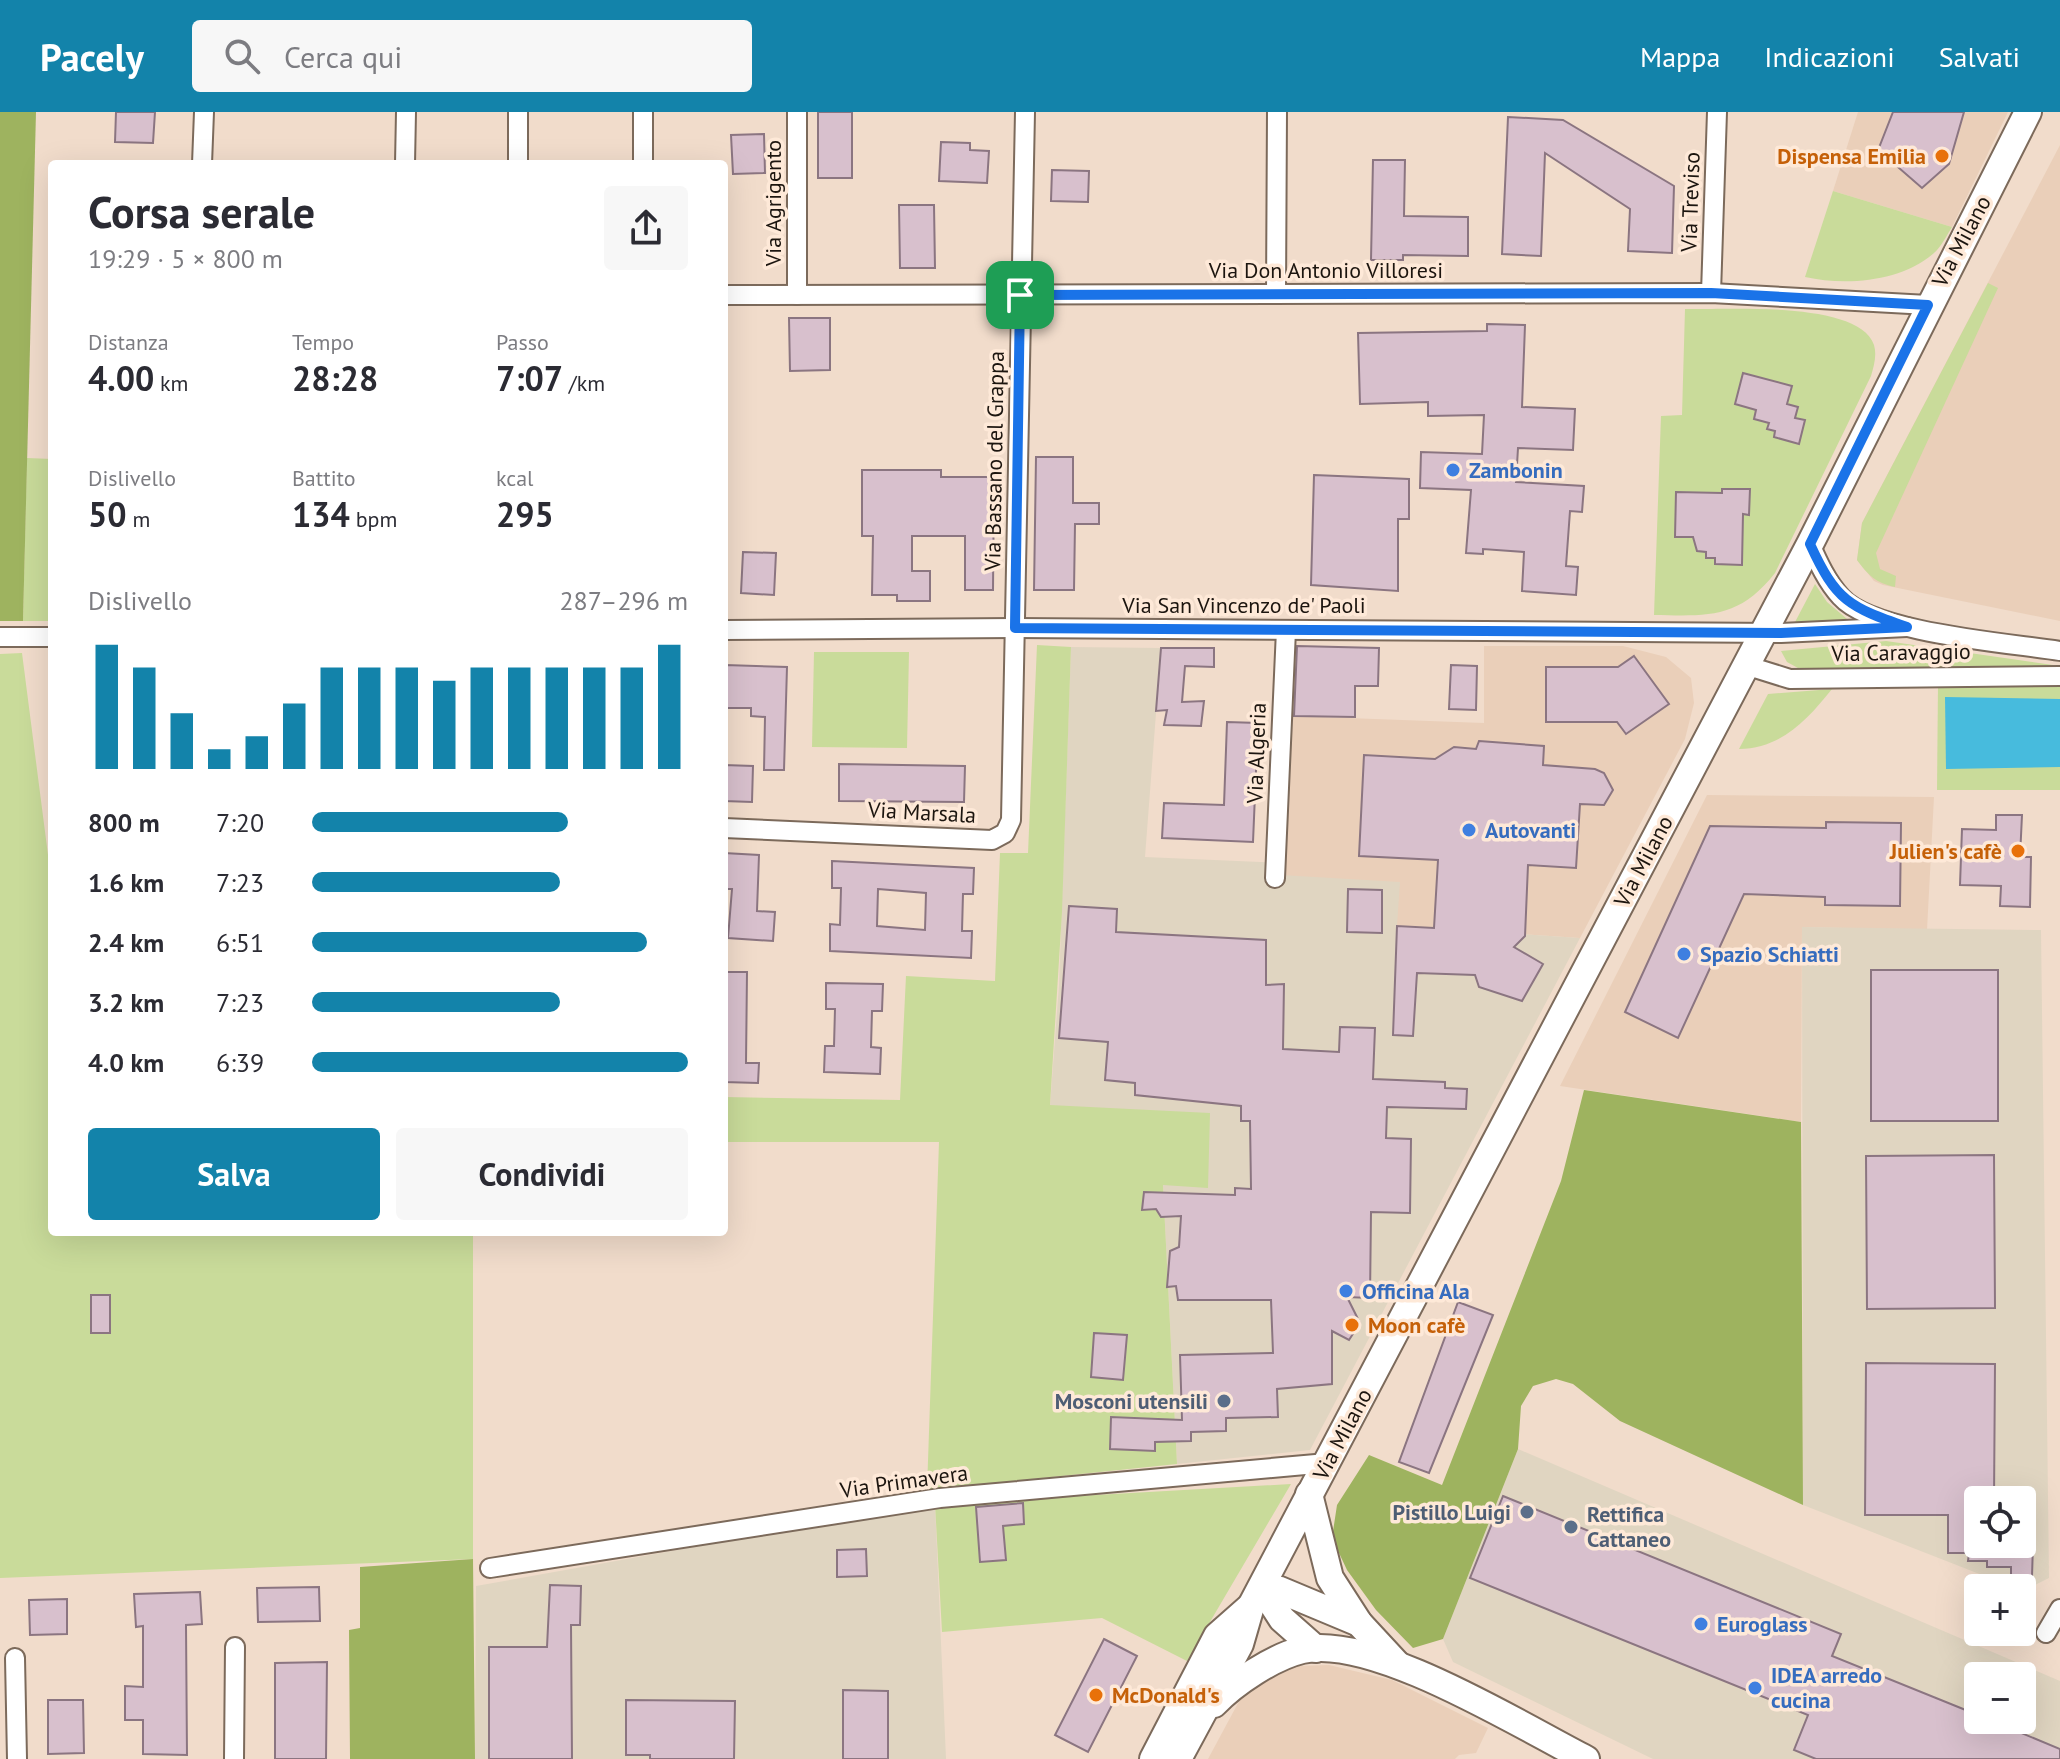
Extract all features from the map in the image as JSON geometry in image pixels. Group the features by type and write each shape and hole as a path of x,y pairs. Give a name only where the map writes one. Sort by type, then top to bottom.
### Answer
{"main road":[{"name":"Via Milano","path":"1178,1759 1240,1644 1256,1597 1309,1494 1810,544 2028,112"},
{"path":"1309,1494 1330,1578 1359,1623 1397,1664"},
{"path":"1256,1597 1280,1590 1359,1623"},
{"name":"Via Milano","path":"1153,1759 1217,1636 1256,1597"},
{"path":"1256,1597 1316,1649"},
{"path":"1200,1718 1242,1679 1302,1650 1334,1648 1397,1664 1586,1759"}],"street":[{"path":"202,160 204,112"},
{"path":"405,160 406,112"},
{"path":"518,112 518,160"},
{"path":"643,112 643,160"},
{"name":"Via Agrigento","path":"797,112 797,295"},
{"name":"Via Bassano del Grappa","path":"1015,628 1025,112"},
{"path":"1276,294 1277,112"},
{"name":"Via Treviso","path":"1711,293 1717,112"},
{"name":"Via Don Antonio Villoresi","path":"728,295 1711,293 1928,305"},
{"name":"Via Caravaggio","path":"1810,544 1842,599 1863,612 1907,627 2060,651"},
{"name":"Via Caravaggio","path":"1763,632 1907,627"},
{"name":"Via San Vincenzo de' Paoli","path":"728,630 1015,628 1763,632"},
{"name":"Via Marsala","path":"728,828 992,840 1005,833 1011,820 1015,628"},
{"name":"Via Algeria","path":"1275,878 1286,630"},
{"path":"0,637 48,637"},
{"name":"Via Caravaggio","path":"1745,665 1790,679 2060,676"},
{"name":"Via Primavera","path":"490,1568 940,1498 1327,1463"},
{"path":"2046,1633 2060,1609"},
{"path":"234,1759 235,1647"},
{"path":"15,1658 17,1759"}],"shaded area":[{"path":"1858,112 2008,112 1952,227 1833,191"},
{"path":"2060,145 2060,621 1883,585 1874,581 1857,560 1862,523"},
{"path":"1484,646 1623,646 1666,657 1691,678 1694,703 1685,739 1580,938 1397,926 1281,875 1293,716 1484,723"},
{"path":"1071,647 1161,648 1145,857 1281,863 1281,875 1400,882 1397,926 1580,938 1310,1450 1177,1464 1163,1184 1050,1106 1059,985"},
{"path":"1707,795 1934,797 1927,930 1802,927 1801,1122 1560,1086"},
{"path":"1802,927 2041,930 2049,1578 2036,1584 2036,1574 1980,1574 1803,1505"},
{"path":"1518,1449 1964,1640 1964,1646 1978,1646 2016,1662 1964,1662 1964,1734 2036,1734 2036,1671 2060,1681 2060,1759 1653,1759 1453,1662 1443,1639"},
{"path":"935,1504 946,1759 475,1759 476,1586"},
{"path":"1329,1665 1392,1680 1488,1728 1476,1753 1459,1755 1455,1759 1208,1759 1244,1692 1297,1666"}],"green space":[{"path":"0,112 36,112 23,621 0,621"},
{"path":"1833,191 1952,227 1934,253 1921,263 1889,276 1855,281 1805,277"},
{"path":"1988,283 1998,288 1876,553 1880,569 1896,576 1895,587 1888,585 1873,578 1857,560 1862,523"},
{"path":"1685,309 1789,310 1818,314 1844,321 1863,331 1874,345 1875,357 1871,376 1775,573 1748,599 1721,612 1654,615 1661,416 1682,415"},
{"path":"27,458 48,459 48,621 23,621"},
{"path":"1815,584 1827,602 1853,624 1794,624"},
{"path":"1886,641 2060,666 2060,669 2013,666 1807,673 1787,662 1781,651"},
{"path":"1037,645 1071,647 1062,912 1050,1105 1210,1113 1208,1188 1163,1185 1177,1464 927,1490 939,1142 728,1142 728,1097 900,1100 906,976 995,981 1000,853 1028,853"},
{"path":"814,652 909,652 907,748 812,747"},
{"path":"22,653 48,855 48,1236 473,1236 473,1559 0,1578 0,654"},
{"path":"1938,685 2060,687 2060,790 1937,790"},
{"path":"1832,689 1803,721 1781,738 1768,744 1739,749 1768,694"},
{"path":"1584,1090 1801,1122 1803,1505 1620,1421 1573,1384 1556,1379 1533,1386 1521,1406 1518,1449 1443,1639 1413,1648 1376,1610 1347,1570 1332,1538 1337,1505 1369,1455 1442,1485 1561,1181"},
{"path":"1291,1484 1187,1661 1102,1618 942,1632 935,1504"},
{"path":"473,1559 475,1759 350,1759 349,1630 360,1628 360,1567"}],"water":[{"path":"1945,697 2060,699 2060,767 1946,769"}],"building":[{"path":"116,112 155,112 153,143 115,142"},
{"path":"818,112 852,112 852,178 818,178"},
{"path":"1893,112 1964,112 1949,164 1922,188 1891,161 1873,163"},
{"path":"1508,117 1563,120 1674,186 1672,253 1628,251 1630,209 1545,153 1541,256 1502,254"},
{"path":"764,134 765,173 733,174 731,135"},
{"path":"941,142 970,143 970,150 989,151 987,183 939,181"},
{"path":"1373,160 1405,160 1404,216 1468,217 1468,256 1403,255 1403,260 1371,260"},
{"path":"1052,170 1089,171 1088,202 1051,201"},
{"path":"899,205 934,205 935,268 900,268"},
{"path":"789,318 830,318 830,370 790,371"},
{"path":"1487,324 1525,325 1522,407 1575,409 1573,450 1518,448 1516,482 1584,486 1582,512 1570,511 1566,566 1578,567 1576,595 1522,591 1524,552 1483,549 1483,554 1466,553 1471,490 1420,488 1421,452 1482,454 1484,415 1428,416 1428,402 1360,404 1358,333 1487,331"},
{"path":"1743,373 1792,386 1787,404 1798,407 1795,418 1805,420 1799,444 1774,437 1775,431 1767,429 1769,423 1754,419 1756,410 1735,404"},
{"path":"1036,457 1073,457 1073,503 1099,503 1099,524 1075,524 1074,590 1034,590"},
{"path":"862,470 941,470 941,477 994,477 993,590 965,590 965,536 912,536 912,571 930,571 930,601 897,601 897,595 872,595 873,536 862,536"},
{"path":"1314,475 1409,479 1409,519 1398,519 1398,591 1311,585"},
{"path":"1722,489 1750,489 1749,515 1743,514 1742,565 1715,564 1715,558 1706,558 1706,552 1697,551 1693,537 1675,537 1676,492 1722,493"},
{"path":"743,552 776,553 774,595 741,593"},
{"path":"1297,646 1379,648 1378,686 1355,686 1355,717 1294,716"},
{"path":"1161,648 1214,648 1214,667 1185,666 1182,702 1204,701 1201,726 1164,725 1167,710 1156,711"},
{"path":"1634,656 1669,704 1626,734 1617,722 1546,722 1546,667 1618,667"},
{"path":"728,665 787,667 784,770 764,770 765,717 751,716 751,708 728,708"},
{"path":"1451,665 1477,666 1476,710 1449,709"},
{"path":"1227,722 1258,723 1253,842 1162,838 1164,803 1224,805"},
{"name":"Autovanti","path":"1479,741 1544,746 1543,765 1595,769 1604,773 1613,790 1604,805 1580,804 1576,868 1528,865 1525,936 1514,947 1543,964 1522,1001 1479,987 1475,975 1417,973 1413,1036 1393,1035 1397,926 1434,928 1438,860 1359,856 1364,755 1435,759 1454,747 1476,749"},
{"path":"839,764 965,766 964,802 839,801"},
{"path":"728,765 753,766 752,802 728,801"},
{"path":"1996,815 2022,815 2020,857 2031,857 2030,907 2000,906 2001,886 1960,885 1962,829 1996,830"},
{"name":"Spazio Schiatti","path":"1826,822 1901,823 1900,906 1825,905 1825,897 1744,894 1678,1038 1625,1012 1710,826 1826,828"},
{"path":"728,853 759,855 757,911 775,912 773,941 728,938 732,889 728,889"},
{"path":"832,861 974,868 973,894 963,894 962,931 972,931 971,958 830,951 830,924 840,925 841,888 832,888","holes":["878,889 926,893 925,930 877,926"]},
{"path":"1348,889 1382,890 1382,933 1347,932"},
{"path":"1069,906 1117,909 1116,932 1266,940 1266,985 1284,984 1283,1049 1339,1052 1340,1027 1375,1028 1373,1079 1445,1082 1445,1088 1467,1089 1466,1109 1387,1107 1386,1138 1411,1139 1410,1213 1371,1212 1370,1298 1347,1297 1360,1323 1349,1340 1332,1331 1332,1384 1277,1389 1278,1417 1226,1418 1226,1431 1191,1432 1191,1441 1155,1442 1155,1451 1110,1449 1111,1417 1182,1420 1180,1355 1273,1353 1271,1300 1178,1300 1176,1286 1167,1287 1170,1251 1179,1247 1181,1216 1161,1217 1156,1209 1142,1210 1144,1192 1235,1195 1235,1188 1251,1189 1250,1121 1241,1121 1241,1106 1135,1095 1135,1083 1105,1080 1108,1042 1059,1038"},
{"path":"1871,970 1998,970 1998,1121 1871,1121"},
{"path":"728,972 747,972 746,1063 759,1063 758,1083 728,1082"},
{"path":"826,983 883,984 882,1011 872,1011 871,1047 881,1048 880,1074 824,1072 825,1046 834,1046 835,1009 826,1009"},
{"path":"1994,1155 1995,1308 1867,1309 1866,1156"},
{"path":"91,1295 110,1295 110,1333 91,1333"},
{"path":"1458,1302 1493,1315 1429,1473 1399,1462"},
{"path":"1094,1333 1127,1335 1123,1380 1091,1377"},
{"path":"1866,1363 1995,1364 1994,1486 1964,1486 1964,1553 1948,1553 1948,1515 1865,1515"},
{"path":"1503,1496 1841,1634 1832,1656 1964,1709 1964,1734 2024,1734 2060,1749 2060,1759 1816,1759 1794,1750 1808,1715 1470,1578"},
{"path":"1023,1503 1024,1524 1003,1526 1006,1560 980,1562 976,1507"},
{"path":"866,1549 867,1576 837,1577 837,1550"},
{"path":"1968,1558 2033,1558 2032,1574 2011,1574 2011,1567 1987,1567 1987,1561 1968,1561"},
{"path":"550,1585 581,1586 580,1625 571,1625 572,1759 489,1759 489,1647 547,1647"},
{"path":"319,1587 320,1621 258,1622 257,1588"},
{"path":"200,1592 202,1624 186,1625 187,1755 143,1754 143,1720 125,1720 125,1686 143,1687 143,1626 136,1627 134,1594"},
{"path":"67,1599 67,1634 30,1635 29,1600"},
{"name":"McDonald's","path":"1104,1639 1137,1656 1088,1752 1055,1735"},
{"path":"327,1662 326,1759 275,1759 275,1663"},
{"path":"843,1690 888,1691 888,1759 843,1759"},
{"path":"48,1700 83,1700 84,1753 48,1754"},
{"path":"626,1700 735,1701 734,1759 650,1759 650,1755 626,1755"}],"place":[{"name":"Dispensa Emilia","path":"1942,156"},
{"name":"Zambonin","path":"1453,470"},
{"name":"Autovanti","path":"1469,830"},
{"name":"Julien's cafè","path":"2018,851"},
{"name":"Spazio Schiatti","path":"1684,954"},
{"name":"Officina Ala","path":"1346,1291"},
{"name":"Moon cafè","path":"1352,1325"},
{"name":"Mosconi utensili","path":"1224,1401"},
{"name":"Pistillo Luigi","path":"1527,1512"},
{"name":"Rettifica Cattaneo","path":"1571,1527"},
{"name":"Euroglass","path":"1701,1624"},
{"name":"IDEA arredo cucina","path":"1755,1688"},
{"name":"McDonald's","path":"1096,1695"}],"route":[{"path":"1711,293 1928,305 1810,544 1842,599 1863,612 1907,627 1781,633 1015,628 1020,295 1711,293"}]}
